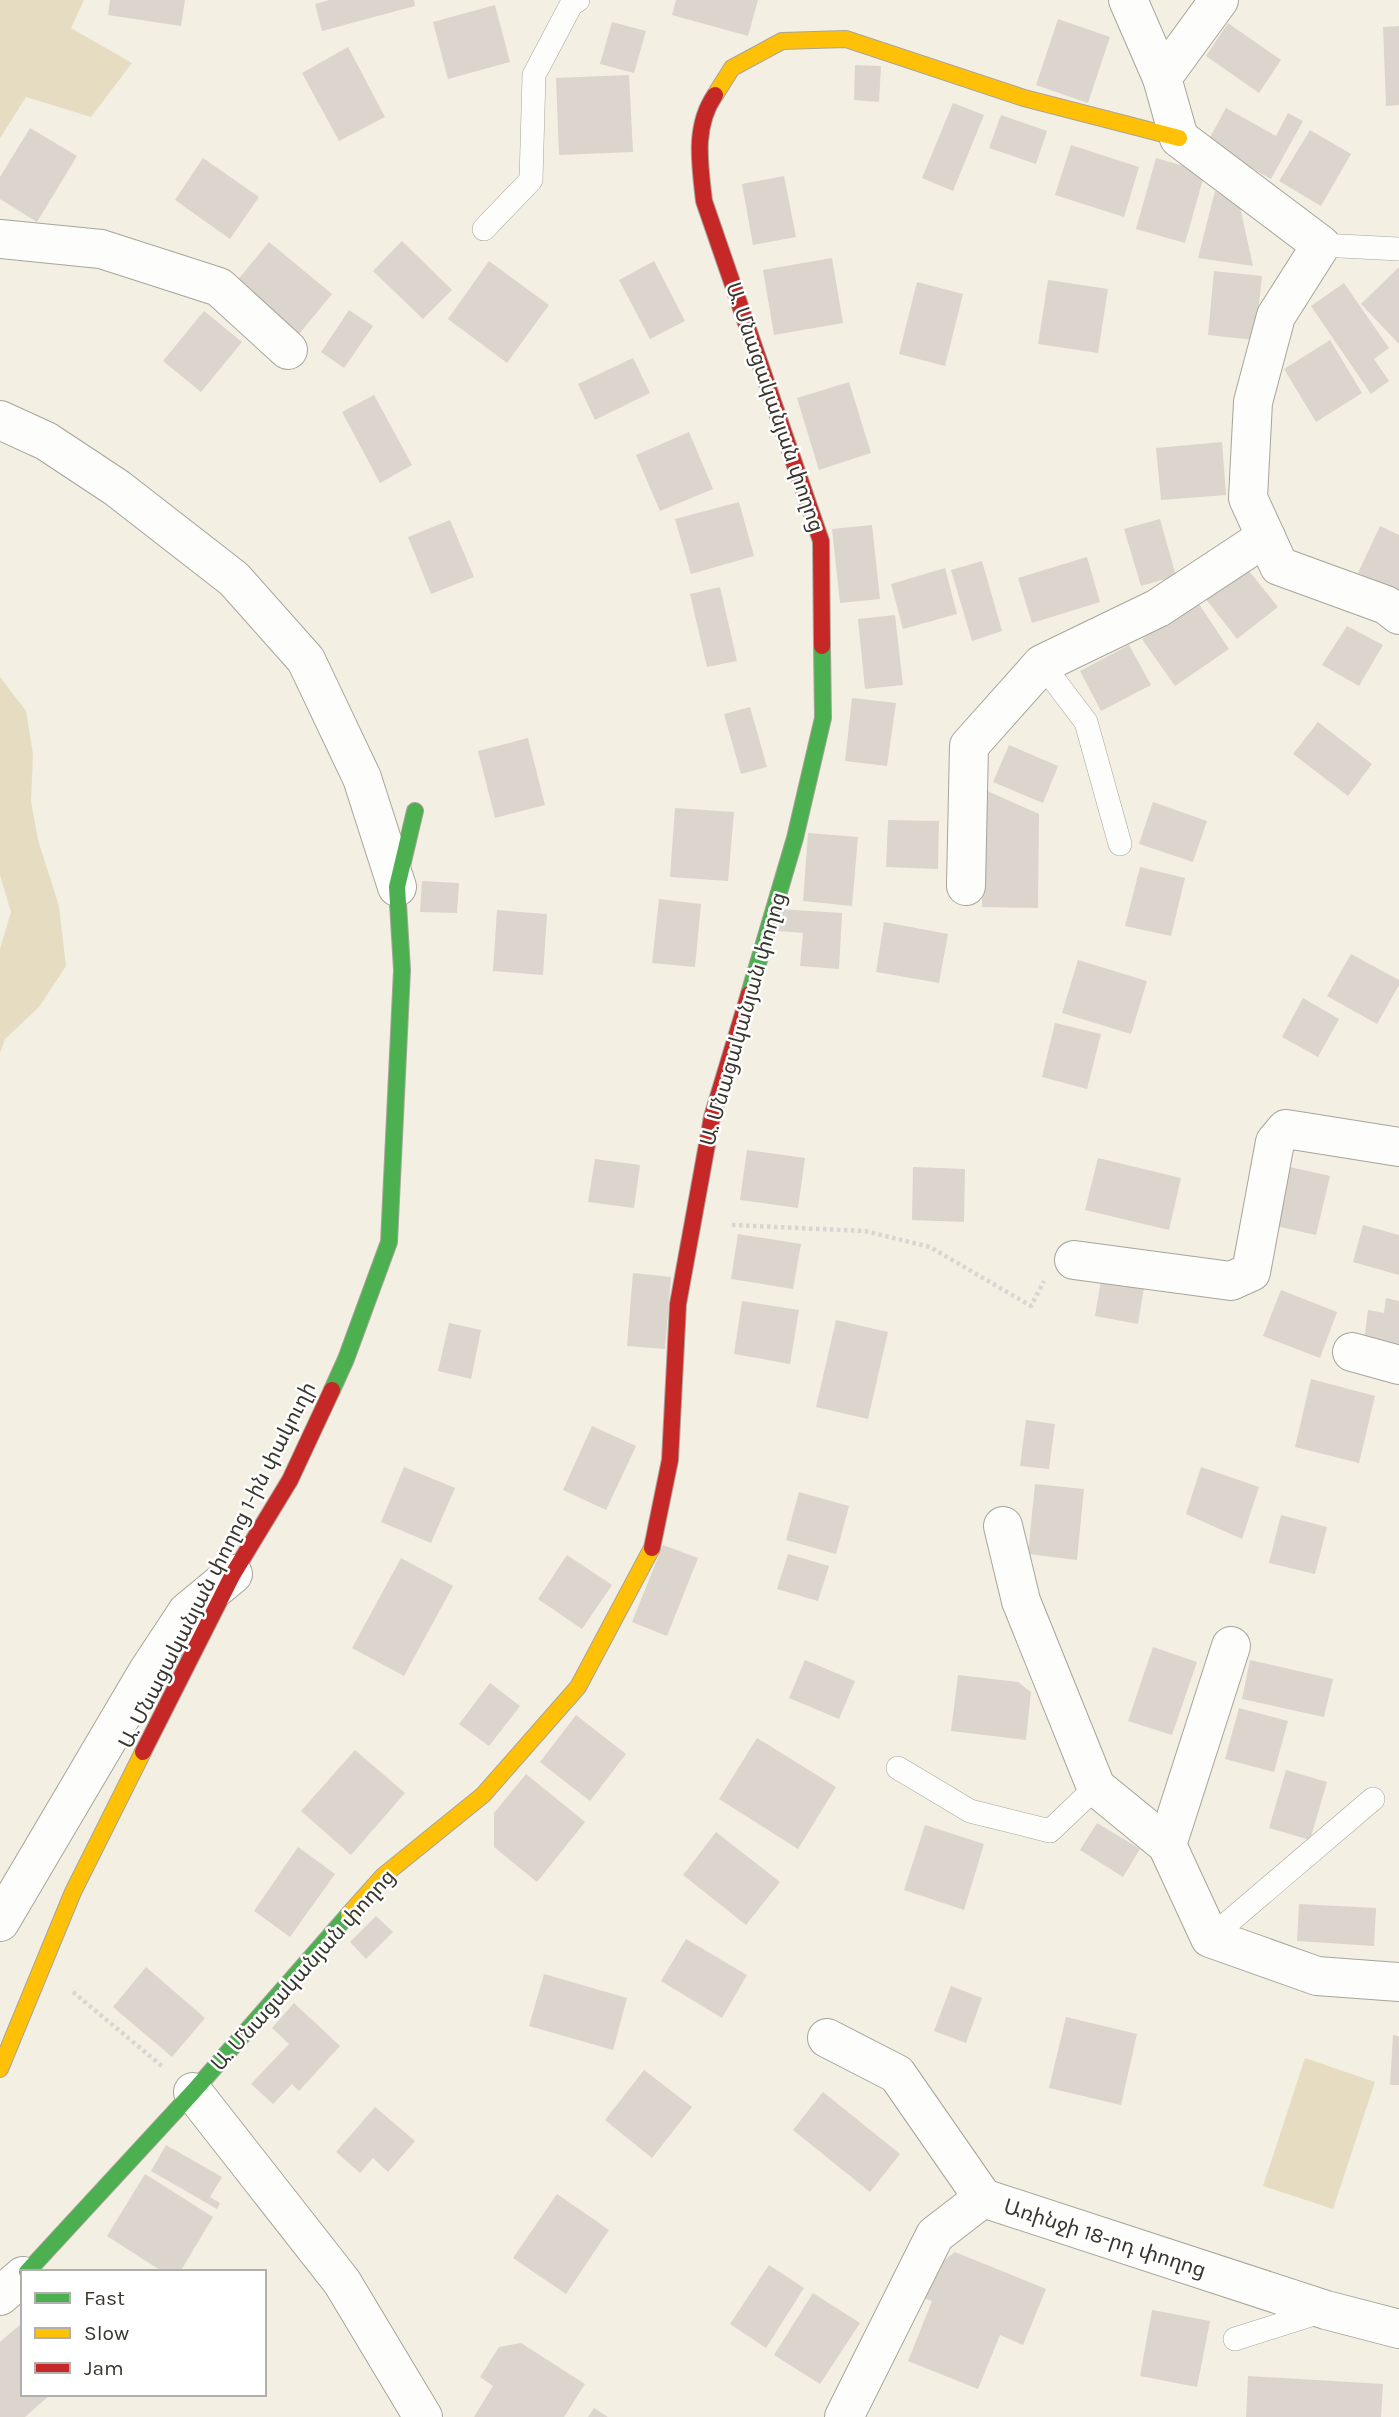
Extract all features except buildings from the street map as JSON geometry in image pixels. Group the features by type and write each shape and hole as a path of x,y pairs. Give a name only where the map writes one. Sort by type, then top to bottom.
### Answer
{"street":[{"path":"1128,0 1162,78 1180,138 1321,245 1276,316 1253,402 1248,498 1279,566 1386,605 1399,615"},
{"path":"1162,78 1219,0"},
{"name":"Ա. Մնացականյան փողոց","path":"29,2270 193,2092 383,1877 483,1795 578,1687 652,1548 670,1460 678,1304 712,1117 795,838 823,718 821,541 704,201 698,146 707,106 732,68 782,41 846,39 1024,98 1180,138"},
{"path":"0,239 102,249 219,287 288,350"},
{"path":"0,420 46,441 117,488 234,579 306,660 362,778 397,887"},
{"path":"966,886 970,746 1042,664 1158,608 1266,537"},
{"name":"Ա. Մնացականյան փողոց 1-ին փակուղի","path":"0,2069 74,1892 233,1574 295,1468 346,1359 389,1242 402,970 397,887 415,811"},
{"path":"1074,1260 1231,1280 1251,1272 1275,1142 1286,1129 1399,1147"},
{"path":"1352,1352 1399,1365"},
{"path":"1003,1526 1021,1601 1096,1787 1167,1845 1210,1938 1317,1976 1399,1982"},
{"path":"0,1922 148,1671 187,1612 233,1574"},
{"path":"1167,1845 1231,1646"},
{"path":"827,2038 897,2074 983,2198"},
{"path":"193,2092 342,2282 423,2417"},
{"name":"Առինջի 18-րդ փողոց","path":"844,2417 935,2235 983,2198 1326,2310 1399,2329"},
{"path":"0,2296 21,2278"}],"lane":[{"path":"484,229 531,180 534,75 571,5 578,0"},
{"path":"1321,245 1399,249"},
{"path":"1042,664 1086,722 1120,844"},
{"path":"898,1768 971,1811 1050,1831 1096,1787"},
{"path":"1210,1938 1373,1799"},
{"path":"1235,2339 1326,2310"}],"path":[{"path":"693,1223 865,1231 930,1247 1031,1306 1047,1276 1074,1260"},
{"path":"42,1966 193,2092"}],"shaded area":[{"path":"0,0 84,0 71,28 132,63 91,117 26,97 0,138"},
{"path":"0,677 26,711 33,754 31,801 38,840 59,906 66,966 39,1007 5,1039 0,1053 0,949 11,912 0,875"},
{"path":"1305,2058 1375,2082 1333,2209 1263,2186"}],"traffic: fast":[{"path":"749,994 795,838 823,718 822,646"},
{"path":"332,1390 389,1242 402,970 397,887 415,811"},
{"path":"29,2270 193,2092 349,1914"}],"traffic: slow":[{"path":"715,95 732,68 782,41 846,39 1024,98 1179,138"},
{"path":"349,1914 383,1876 483,1795 578,1687 652,1548"},
{"path":"0,2069 73,1892 143,1752"}],"traffic: jam":[{"path":"715,95 703,120 701,133 700,160 704,201 821,541 822,646"},
{"path":"652,1548 670,1460 678,1304 712,1117 749,994"},
{"path":"143,1752 233,1574 290,1480 332,1390"}]}
